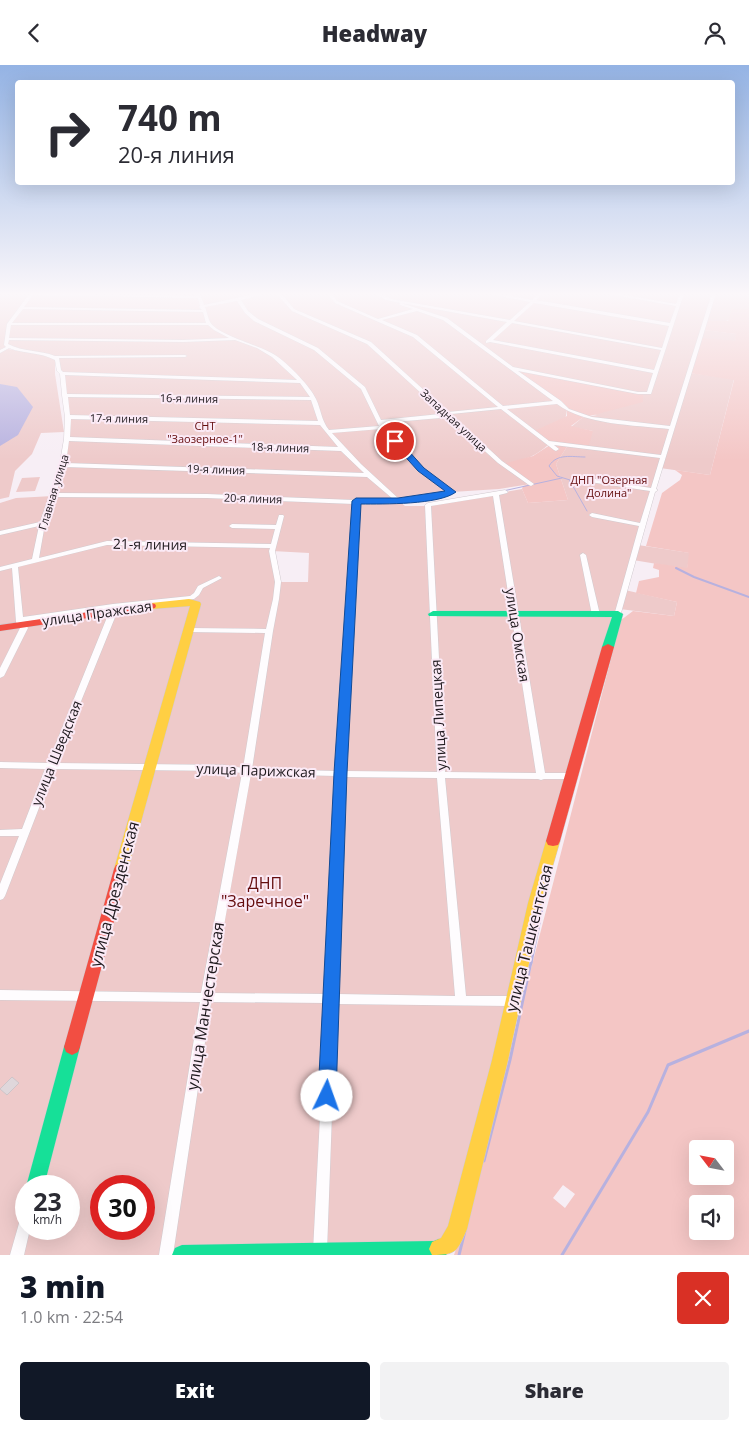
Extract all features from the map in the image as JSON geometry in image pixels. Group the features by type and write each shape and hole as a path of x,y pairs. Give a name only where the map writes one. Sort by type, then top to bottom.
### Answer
{"street":[{"path":"19,349 56,357 185,356"},
{"path":"258,349 273,355 300,382 314,399 321,423 328,432 368,475 398,501"},
{"path":"315,349 363,388 381,424"},
{"name":"Западная улица","path":"375,349 500,462 531,483"},
{"path":"430,349 502,408 556,449"},
{"path":"485,349 568,409 590,418 672,428"},
{"path":"530,349 655,372"},
{"path":"512,368 638,393 648,393 662,349"},
{"path":"433,614 515,616 618,613 642,525 697,349"},
{"name":"Главная улица","path":"36,560 42,523 54,495 68,439 68,417 62,373 56,357"},
{"path":"62,373 300,382"},
{"name":"16-я линия","path":"64,395 314,399"},
{"path":"448,413 559,402"},
{"path":"328,432 440,416"},
{"name":"17-я линия","path":"68,417 321,423"},
{"name":"20-я линия","path":"54,495 182,495 398,501 433,497 452,492 421,469 381,424"},
{"name":"18-я линия","path":"68,439 343,449"},
{"path":"547,443 663,457"},
{"name":"19-я линия","path":"63,465 368,475"},
{"path":"583,479 654,490"},
{"name":"улица Липецкая","path":"462,1001 441,775 428,505 500,493"},
{"name":"улица Омская","path":"500,493 515,616 541,777"},
{"path":"320,1251 341,773 356,501"},
{"path":"592,515 642,525"},
{"name":"улица Манчестерская","path":"166,1255 206,997 278,587 273,546 281,517"},
{"path":"0,533 42,523"},
{"path":"232,526 277,527"},
{"name":"21-я линия","path":"0,569 107,543 273,546"},
{"path":"583,555 596,615"},
{"path":"0,676 23,632 15,566"},
{"path":"21,622 113,606 192,598 197,594 200,587 219,578"},
{"name":"улица Пражская","path":"0,628 21,622 83,613 194,603"},
{"name":"улица Дрезденская","path":"38,1175 149,767 190,630 196,608 194,603"},
{"name":"улица Шведская","path":"0,896 114,610"},
{"name":"улица Ташкентская","path":"435,1253 448,1245 457,1229 500,1060 535,903 618,613"},
{"path":"190,630 269,631"},
{"name":"улица Парижская","path":"0,765 224,768 247,771 572,777"},
{"path":"0,833 25,832"},
{"path":"0,995 512,1001"},
{"path":"17,1255 21,1240"},
{"path":"182,1255 320,1251 435,1253"}],"green space":[{"path":"8,349 55,359 55,374 64,432 41,433 32,454 15,471 9,497 0,499 0,353"},
{"name":"ДНП \"Заречное\"","path":"18,349 726,349 690,373 734,379 710,475 660,468 638,545 690,553 687,569 633,560 625,590 677,602 674,616 620,609 574,770 465,1200 435,1255 0,1255 0,503 16,498 53,496 67,439 64,395 57,359","holes":["567,409 597,415 582,418 571,427 593,431 568,445 556,464 568,500 528,503 522,489 428,506 405,506 399,501 452,492 499,489 531,484 523,460 539,452 552,441 562,426","272,551 309,553 308,582 276,582"]},
{"path":"40,477 35,491 16,492 22,478"}],"shaded area":[{"path":"697,349 749,349 749,1255 454,1255 467,1217 621,620 633,611 674,616 677,602 636,593 639,581 659,577 659,570 653,568 654,563 687,568 689,553 646,546 662,493 680,480 682,475 675,470 710,475 734,380 689,373","holes":["563,1185 575,1194 565,1208 553,1198"]},
{"path":"512,368 643,394 643,402 582,418 571,426 593,431 588,448 568,445 556,464 568,500 528,503 522,489 523,486 531,484 502,464 533,456 550,445 532,432 567,416 567,409"},
{"path":"0,384 17,387 33,407 18,435 0,446"}],"building":[{"path":"12,1077 19,1083 7,1095 0,1089"}],"waterway":[{"path":"585,457 560,457 549,466 557,476 570,480 569,484 574,488 587,511"},
{"path":"503,491 562,478"},
{"path":"676,568 694,577 749,597"},
{"path":"531,964 542,910"},
{"path":"484,1161 510,1060 531,962"},
{"path":"562,1255 648,1112 668,1065 749,1031"},
{"path":"459,1255 465,1231"}],"traffic: fast":[{"path":"433,614 618,614 608,647"},
{"path":"38,1175 72,1047"},
{"path":"182,1255 435,1251 439,1249"}],"traffic: slow":[{"path":"121,869 196,604 189,602 151,606"},
{"path":"439,1249 448,1245 457,1229 500,1060 535,903 553,841"}],"traffic: jam":[{"path":"0,628 151,606"},
{"path":"553,841 608,647"},
{"path":"72,1047 121,869"}],"route":[{"path":"327,1096 341,773 356,501 398,501 433,497 452,492 421,469 395,441"}],"park label":[{"name":"СНТ \"Заозерное-1\"","path":"205,431"},
{"name":"ДНП \"Озерная Долина\"","path":"609,485"}]}
